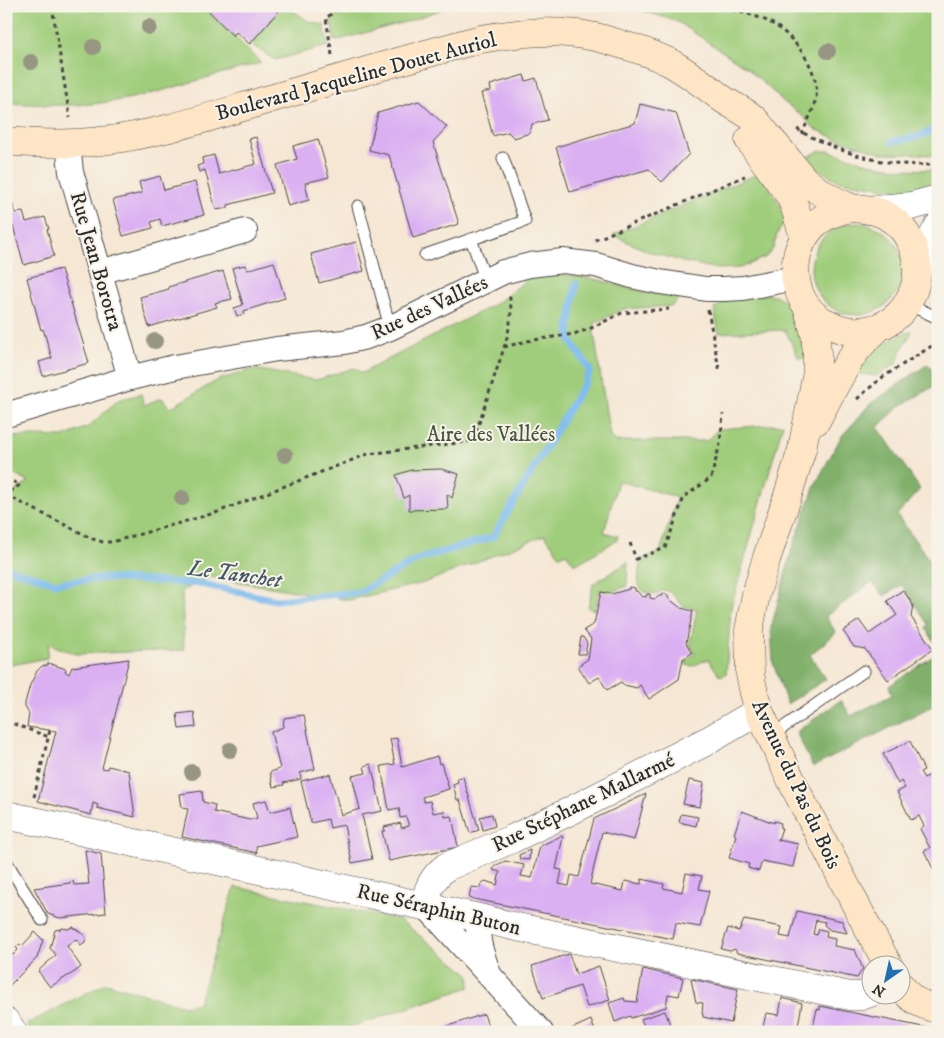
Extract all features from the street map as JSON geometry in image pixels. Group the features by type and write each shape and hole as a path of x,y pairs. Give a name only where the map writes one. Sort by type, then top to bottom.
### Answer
{"main road":[{"name":"Boulevard Jacqueline Douet Auriol","path":"6,141 36,144 69,132 99,142 156,131 491,37 530,32 568,33 598,37 640,50 669,62 754,119 804,180 830,197 860,209"},
{"name":"Boulevard Jacqueline Douet Auriol","path":"722,99 741,129 790,196 804,237"},
{"path":"860,209 884,215 898,225 909,238 916,254 918,270 915,288 908,304 899,314 889,323 858,332 840,330 822,322 808,309 799,295 795,278 795,264 798,250 804,237 813,226 824,217 837,211 860,209"},
{"name":"Avenue du Pas du Bois","path":"808,309 817,354 817,372 802,448 760,577 750,630 750,674 759,711 796,790 884,956"},
{"name":"Avenue du Pas du Bois","path":"802,448 851,358 876,328"},
{"path":"912,999 916,1002 938,1009"}],"street":[{"name":"Rue Jean Borotra","path":"69,132 72,172 76,189 130,378"},
{"path":"860,209 911,206 938,199"},
{"path":"918,270 938,227"},
{"path":"100,272 245,231"},
{"name":"Rue des Vallées","path":"6,414 175,367 277,349 344,342 366,336 390,328 504,272 530,264 563,261 596,265 660,282 724,290 795,278"},
{"name":"Rue Stéphane Mallarmé","path":"426,906 426,895 433,880 446,868 570,811 709,740 759,711"},
{"name":"Rue Séraphin Buton","path":"6,815 527,929 850,996 862,996"},
{"path":"426,906 541,1032"},
{"path":"479,918 478,929 481,951 492,979"},
{"path":"6,1022 13,1032"}],"lane":[{"path":"424,255 524,222 503,158"},
{"path":"358,206 390,328"},
{"path":"471,239 486,281"},
{"path":"908,304 938,318"},
{"path":"771,736 864,671"},
{"path":"6,860 42,920"}],"path":[{"path":"52,6 69,132"},
{"path":"333,58 326,18 338,6"},
{"path":"717,6 768,21 793,40 804,56 813,72 816,98 803,133"},
{"path":"795,128 821,142 870,159 896,163 938,165"},
{"path":"590,243 752,173"},
{"path":"6,478 20,484 6,494 94,539 112,542 215,513 368,454 473,442 504,348 511,318 509,294"},
{"path":"707,305 719,369"},
{"path":"504,348 549,337 574,334 622,313 675,308"},
{"path":"858,399 880,379 938,342"},
{"path":"630,543 636,559 665,548 684,497 711,478 720,444 723,414"},
{"path":"6,721 49,737"},
{"path":"32,805 50,730"}],"green space":[{"path":"6,6 204,6 261,63 123,100 71,105 6,103"},
{"path":"283,6 286,6 308,21 324,25 328,46 275,60 250,44"},
{"path":"344,6 451,6 409,21 335,41 331,20"},
{"path":"629,6 938,6 938,156 882,153 837,139 815,129 747,68 678,22"},
{"path":"819,151 830,151 875,165 904,169 936,170 938,179 908,192 839,181 818,169 805,158"},
{"path":"755,175 762,176 785,213 785,221 777,234 773,249 766,257 740,268 717,269 684,262 647,251 613,235"},
{"path":"857,223 875,226 890,236 900,251 903,269 900,287 890,302 875,312 857,315 839,312 824,302 814,287 811,269 814,251 824,236 839,226"},
{"name":"Aire des Vallées","path":"562,274 599,280 645,292 680,297 672,306 623,309 595,323 594,333 610,437 618,442 618,444 619,441 706,441 718,429 783,424 731,607 726,674 720,676 708,659 693,666 686,665 686,661 695,653 690,644 697,609 683,606 670,592 663,590 656,594 644,592 638,585 640,560 660,552 677,497 618,481 604,532 618,536 617,540 575,565 566,553 560,556 545,535 424,583 349,600 210,577 182,591 184,650 76,654 49,644 47,658 6,666 6,497 29,482 6,471 6,437 63,437 88,427 118,400 141,394 144,405 162,398 170,408 218,380 254,369 316,380 354,368 362,373 497,303 530,277"},
{"path":"774,295 789,305 799,321 811,358 798,358 785,330 719,333 714,309 730,298"},
{"path":"912,332 896,364 876,376 851,373 870,352 903,333"},
{"path":"928,364 938,376 938,384 900,406 878,427 920,489 897,515 938,572 938,647 926,629 928,624 902,585 884,596 872,582 826,616 836,633 810,655 826,679 787,704 773,663 771,628 792,549 815,485 841,437 870,404"},
{"path":"628,562 627,586 612,592 599,590 595,610 588,608 593,584"},
{"path":"938,653 938,703 813,767 796,732 841,700 851,716 892,695 889,686"},
{"path":"235,887 400,920 470,975 470,987 336,1032 31,1032 27,1024 106,983 184,1006 198,1003"}],"building":[{"path":"204,6 283,6 250,44 236,32 233,36"},
{"path":"524,75 526,81 536,78 548,120 532,124 530,133 514,138 508,132 493,136 481,93 491,91 490,85"},
{"path":"419,101 447,127 433,142 459,224 413,238 389,155 369,150 378,113"},
{"path":"640,104 676,113 689,154 662,182 649,169 570,192 556,147 635,123"},
{"path":"256,137 272,193 228,205 228,208 216,210 205,170 199,172 197,166 203,164 202,158 214,155 219,174 256,164 249,139"},
{"path":"318,139 329,177 305,183 309,200 288,206 277,165 297,159 293,146"},
{"path":"160,176 164,190 195,182 204,215 162,226 160,219 151,222 153,228 123,236 113,200 142,193 139,182"},
{"path":"6,181 15,213 23,212 26,222 45,217 54,256 24,265 13,226 6,228"},
{"path":"356,242 364,271 319,283 311,254"},
{"path":"274,262 285,298 244,311 244,314 237,316 234,308 243,305 232,268 245,265 247,270"},
{"path":"61,269 89,363 43,376 39,362 52,358 43,329 41,330 27,278"},
{"path":"223,271 232,299 215,303 217,307 149,327 140,297"},
{"path":"441,469 459,474 452,498 447,494 448,509 409,510 409,495 404,498 396,475 411,470"},
{"path":"629,587 635,588 635,591 641,596 646,597 647,594 650,594 650,598 655,599 662,596 662,594 668,595 668,598 681,608 693,611 686,643 692,653 683,659 679,679 649,699 640,685 637,688 624,685 621,682 607,690 599,677 589,683 578,666 588,659 591,639 584,630 594,624 601,592 612,594 629,589"},
{"path":"903,590 913,605 911,617 933,649 888,680 865,649 854,647 843,631 859,620 869,634 897,615 887,601"},
{"path":"581,637 587,643 585,654 578,654"},
{"path":"129,659 102,768 107,769 108,766 129,771 135,817 97,808 98,805 93,803 91,815 38,801 56,731 27,727 29,714 25,703 30,685 37,671 42,666 48,665 48,663 66,669 65,671 69,674 72,667"},
{"path":"194,712 196,727 179,729 177,714"},
{"path":"304,715 315,769 300,773 301,779 273,787 270,772 280,769 271,732 283,727 284,718"},
{"path":"397,738 402,767 437,756 439,764 441,763 449,789 422,797 424,802 430,801 433,813 444,811 445,817 452,816 458,847 389,861 382,831 385,831 384,827 401,823 401,828 409,826 406,817 400,818 399,808 389,810 381,766 395,764 390,739"},
{"path":"910,741 924,770 920,772 924,778 938,771 938,878 924,851 930,848 920,829 924,826 919,816 911,820 897,792 905,788 901,781 898,784 883,754"},
{"path":"371,764 382,811 362,815 372,859 352,863 344,825 330,828 328,819 311,823 301,781 330,774 341,815 360,809 352,776 366,773 364,766"},
{"path":"463,777 479,830 470,833 453,784 458,782 457,778"},
{"path":"689,780 704,783 700,807 683,804"},
{"path":"202,791 203,802 215,805 214,812 250,820 257,818 253,803 266,800 270,812 290,807 297,837 256,846 257,853 182,837 188,809 182,808 180,794"},
{"path":"646,794 634,840 602,832 590,884 623,891 625,881 641,884 642,879 664,884 663,888 682,892 686,873 702,876 699,889 709,891 700,927 676,923 673,939 469,898 471,887 480,888 481,884 485,881 497,885 500,872 493,870 495,866 505,861 524,865 521,876 532,878 540,846 561,836 563,837 556,869 562,870 559,884 569,886 571,875 579,877 594,819"},
{"path":"742,811 774,823 774,821 781,823 780,828 782,828 778,840 798,844 793,867 762,861 759,871 748,868 749,864 729,858 736,835 734,834"},
{"path":"492,814 495,826 483,830 480,817"},
{"path":"681,814 698,817 696,826 679,822"},
{"path":"85,850 101,854 106,913 60,918 48,914 34,888 73,881 74,885 89,884"},
{"path":"530,850 529,860 520,859 519,855"},
{"path":"797,911 842,921 847,933 830,930 824,925 825,922 816,920 813,934 817,935 819,929 827,931 826,937 835,939 834,946 855,950 862,970 857,978 737,953 735,949 730,951 721,949 728,928 739,931 744,920 782,927 780,936 790,938"},
{"path":"73,927 86,938 85,942 81,945 76,939 67,946 81,967 50,987 38,971 56,955 50,948 55,930"},
{"path":"35,932 43,940 37,958 6,989 6,949 13,955 18,950 16,947 20,944 22,946"},
{"path":"569,954 576,974 599,966 610,1000 587,1007 580,986 543,998 532,966"},
{"path":"643,969 683,978 679,996 668,994 666,1007 631,1018 630,1016 615,1022 609,1003 624,998 625,1001 637,1002"},
{"path":"691,979 738,989 731,1023 703,1017 703,1003 696,1002"},
{"path":"782,998 802,1003 797,1032 762,1032 766,1013 779,1015"},
{"path":"820,1006 938,1030 938,1032 812,1032 817,1009 820,1010"},
{"path":"665,1011 673,1032 638,1032 645,1029 641,1019"},
{"path":"484,1014 490,1032 450,1032 448,1026"},
{"path":"591,1020 595,1031 572,1032 571,1029"}],"waterway":[{"name":"Le Tanchet","path":"892,142 924,135 938,126"},
{"name":"Le Tanchet","path":"6,568 56,583 104,578 201,584 276,600 360,592 419,559 493,537 585,382 590,370 570,340 569,328 576,284"}]}
